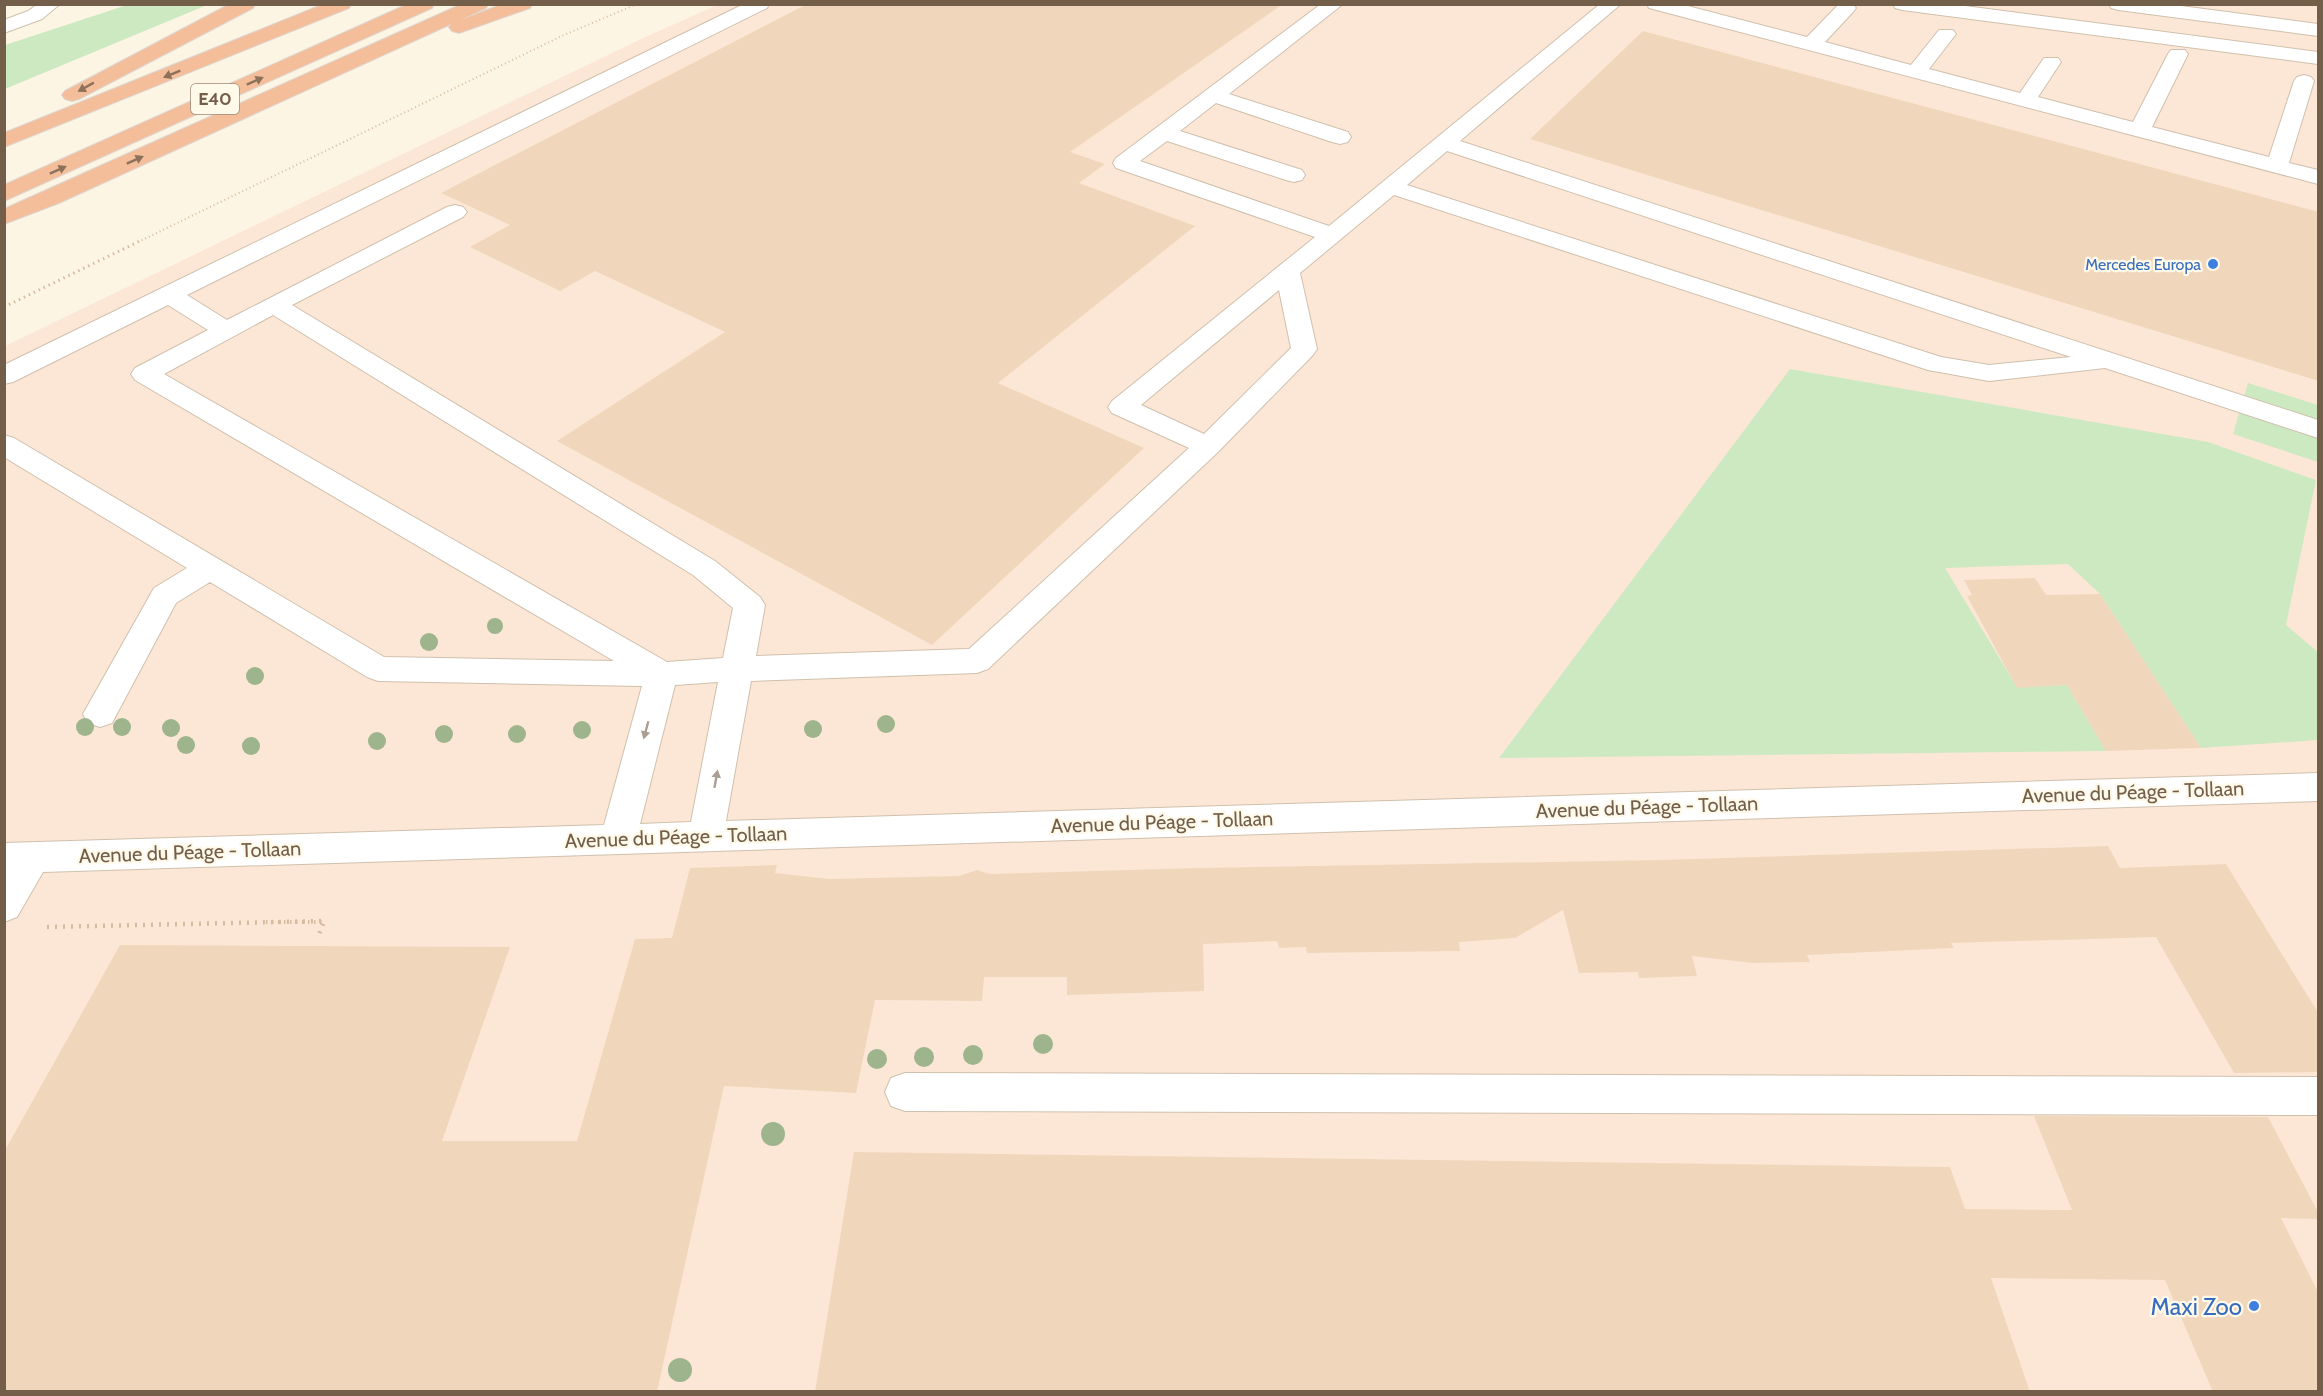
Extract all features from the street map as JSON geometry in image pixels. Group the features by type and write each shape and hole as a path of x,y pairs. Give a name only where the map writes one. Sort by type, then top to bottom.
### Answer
{"highway":[{"name":"E40","path":"4,141 342,4"},
{"name":"E40","path":"4,194 425,4"},
{"name":"E40","path":"4,217 349,65 479,4"},
{"path":"349,65 523,4"},
{"path":"4,132 138,59 255,7"}],"street":[{"path":"4,27 35,15 51,4"},
{"path":"4,376 760,4"},
{"path":"1333,235 1124,164 1334,4"},
{"path":"1208,446 1122,407 1611,4"},
{"path":"1656,4 2319,177"},
{"path":"1719,21 1733,4"},
{"path":"1902,4 2319,58"},
{"path":"2118,4 2319,30"},
{"path":"1811,45 1846,8"},
{"path":"1916,72 1946,34"},
{"path":"2140,130 2178,54"},
{"path":"2025,101 2051,62"},
{"path":"2277,166 2304,81"},
{"path":"1214,96 1340,137"},
{"path":"1165,133 1294,175"},
{"path":"1444,143 2319,429"},
{"path":"1391,187 1937,364 1989,373 2110,361"},
{"path":"455,212 144,374 662,674"},
{"path":"4,444 378,669 662,674 737,669 977,661 1208,446 1304,349 1288,272"},
{"path":"169,295 226,330"},
{"path":"274,305 704,568 749,605 706,837"},
{"path":"100,714 165,596 210,568"},
{"path":"618,839 662,674"},
{"name":"Avenue du Péage - Tollaan","path":"19,857 2319,787"},
{"path":"4,906 19,857"},
{"path":"905,1092 2319,1096"}],"path":[{"path":"4,308 554,41 637,4"},
{"path":"40,927 324,921 318,937"}],"shaded area":[{"path":"717,5 2318,5 2318,1391 5,1392 5,346 641,39"}],"green space":[{"path":"127,5 207,5 5,89 5,45"},
{"path":"1790,369 2208,442 2316,480 2286,625 2318,652 2318,740 2201,748 2100,594 2068,564 1945,568 2017,687 2067,685 2106,751 1499,758"},
{"path":"2248,383 2318,405 2318,462 2233,434"}],"building":[{"path":"807,4 1283,4 1070,152 1105,164 1079,183 1195,226 998,383 1144,448 932,645 557,441 725,332 595,271 560,291 470,247 510,225 441,193"},
{"path":"1643,31 2319,212 2319,381 1530,139"},
{"path":"2035,578 2046,595 2100,594 2201,748 2106,751 2067,685 2017,688 1967,596 1972,595 1964,580"},
{"path":"2108,846 2120,868 2226,864 2319,1014 2319,1072 2234,1073 2156,937 1951,943 1954,948 1807,955 1810,962 1753,963 1692,956 1697,976 1639,978 1638,972 1579,973 1563,910 1515,938 1459,942 1460,951 1307,953 1306,947 1279,948 1277,941 1203,944 1204,991 1067,995 1067,977 984,977 982,1001 875,1000 856,1093 724,1086 657,1392 4,1392 4,1152 120,945 510,947 442,1141 577,1141 635,939 672,938 690,868 777,865 775,873 829,879 959,876 977,870 990,874 1662,860"},
{"path":"2034,1116 2268,1117 2319,1214 2319,1219 2281,1218 2319,1294 2319,1392 2213,1392 2165,1280 1991,1278 2030,1392 815,1392 854,1152 1950,1167 1965,1209 2072,1210"}],"place":[{"name":"Mercedes Europa","path":"2213,264"},
{"name":"Maxi Zoo","path":"2254,1306"}]}
